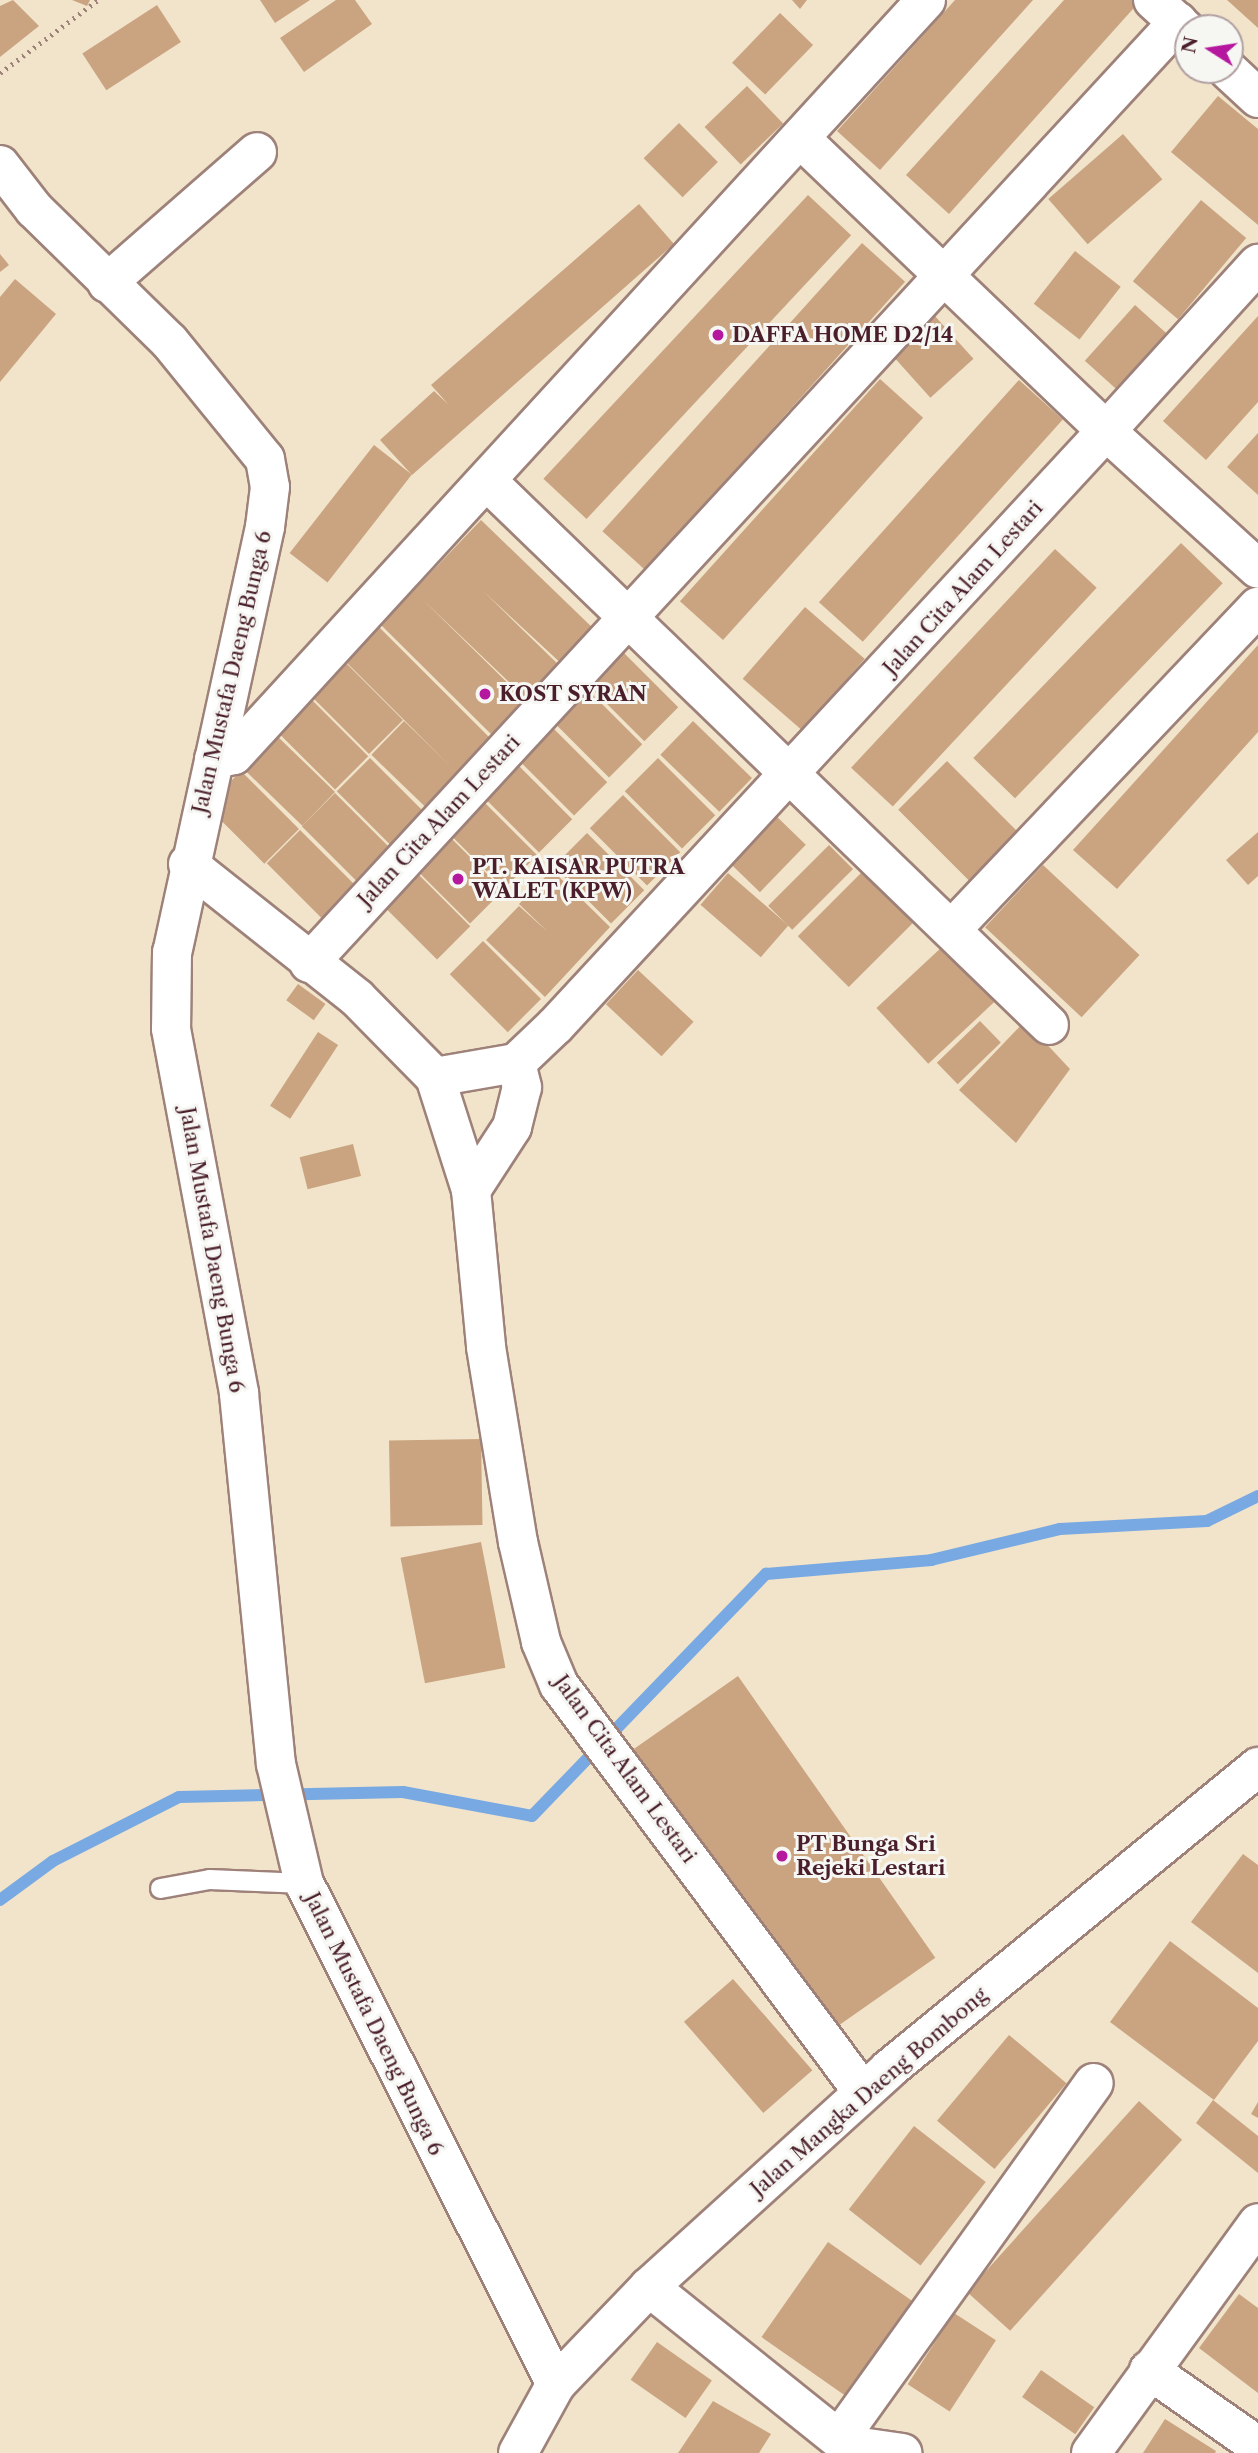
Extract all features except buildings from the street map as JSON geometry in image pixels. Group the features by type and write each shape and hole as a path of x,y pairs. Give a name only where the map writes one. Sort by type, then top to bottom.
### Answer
{"street":[{"path":"224,757 487,481 803,141 926,0"},
{"name":"Jalan Cita Alam Lestari","path":"309,963 628,620 1173,18"},
{"path":"1243,84 1258,98"},
{"path":"803,141 941,277 1106,431 1257,565"},
{"path":"107,283 257,152"},
{"name":"Jalan Mustafa Daeng Bunga 6","path":"0,165 107,283 169,341 265,459 270,487 265,527 224,757 172,952 171,1029 239,1394 276,1764 304,1883 556,2384"},
{"name":"Jalan Cita Alam Lestari","path":"516,1063 792,776 1258,264"},
{"path":"487,481 628,620 953,928 1049,1025"},
{"path":"953,928 1258,607"},
{"name":"Jalan Cita Alam Lestari","path":"195,872 357,998 435,1077 471,1190 486,1347 518,1542 541,1642 559,1685 863,2092"},
{"path":"435,1077 516,1063 522,1087 512,1127 471,1190"},
{"name":"Jalan Mangka Daeng Bombong","path":"518,2453 556,2384 649,2287 863,2092 1258,1767"},
{"path":"850,2445 1094,2083"},
{"path":"1091,2453 1258,2223"},
{"path":"649,2287 850,2445 896,2451"},
{"path":"1149,2370 1258,2446"}],"lane":[{"path":"160,1888 209,1879 304,1883"}],"path":[{"path":"0,73 98,0"}],"waterway":[{"path":"0,1900 53,1861 179,1797 403,1792 532,1816 766,1574 931,1560 1060,1529 1207,1521 1258,1496"}],"place":[{"name":"DAFFA HOME D2/14","path":"718,335"},
{"name":"KOST SYRAN","path":"485,694"},
{"name":"PT. KAISAR PUTRA WALET (KPW)","path":"458,879"},
{"name":"PT Bunga Sri Rejeki Lestari","path":"782,1856"}]}
